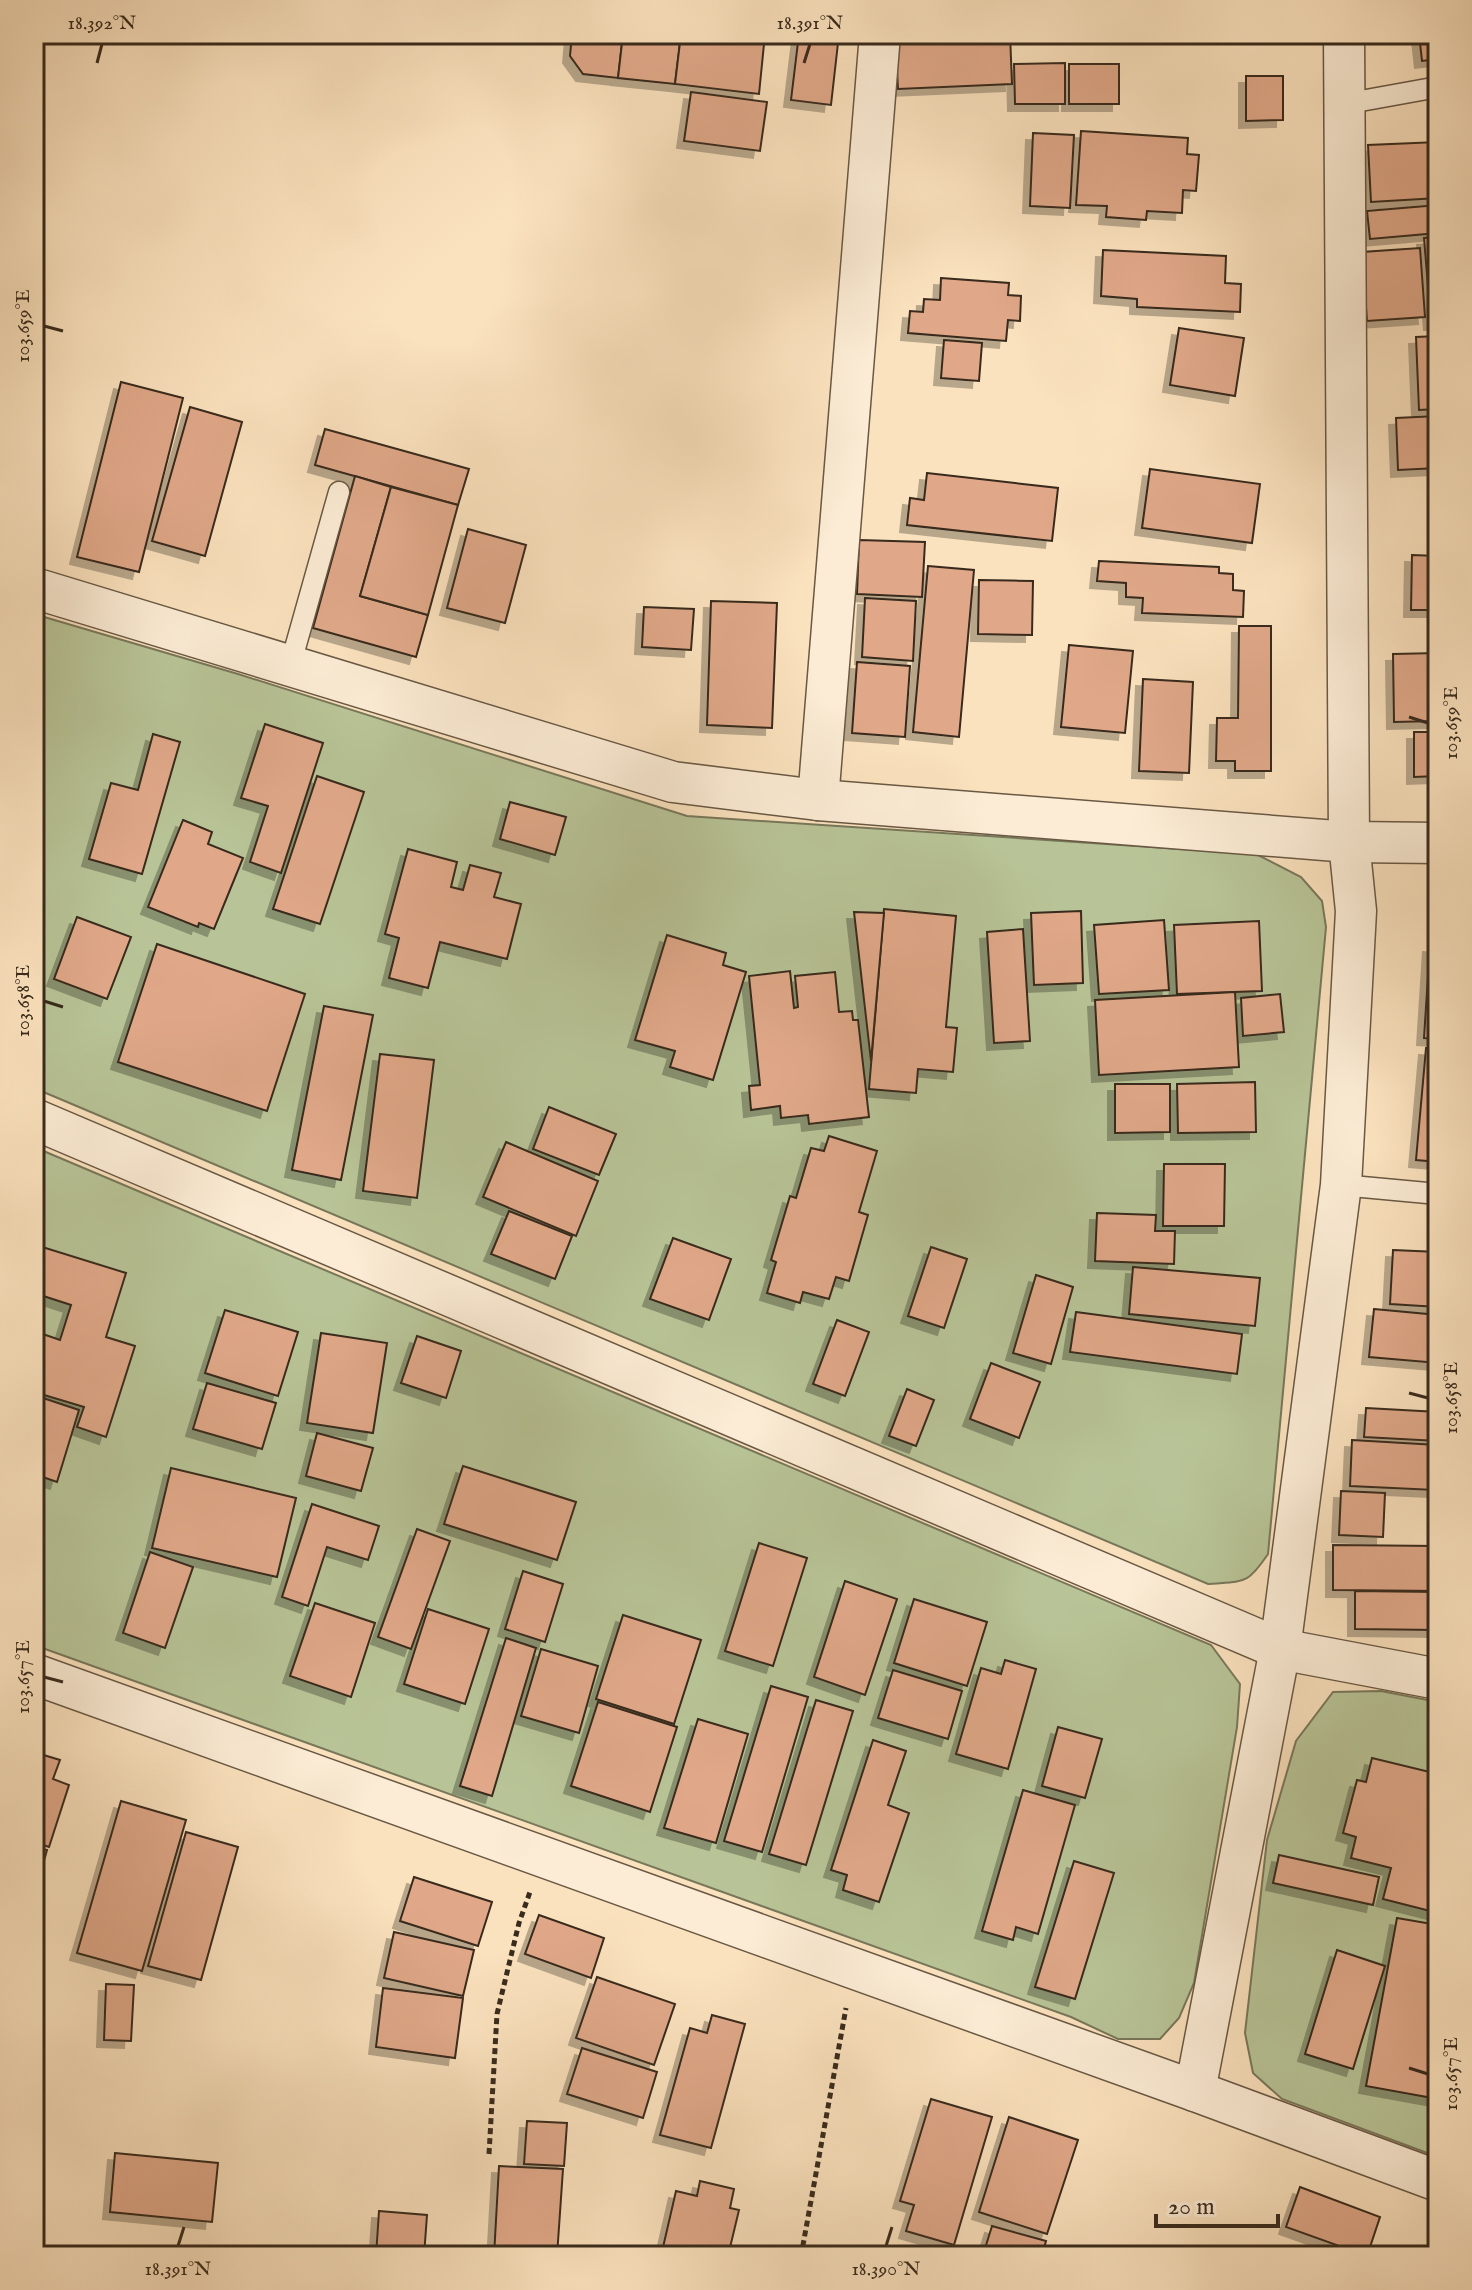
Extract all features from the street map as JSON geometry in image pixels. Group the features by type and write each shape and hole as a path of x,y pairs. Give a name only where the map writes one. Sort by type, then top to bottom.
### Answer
{"street":[{"path":"818,800 880,34"},
{"path":"1195,2091 1280,1649 1341,1185 1356,911 1349,842 1344,34"},
{"path":"34,588 673,782 818,800 1349,842 1438,843"},
{"path":"34,1119 1280,1649 1438,1679"},
{"path":"34,1674 1438,2181"}],"lane":[{"path":"1344,104 1438,87"},
{"path":"290,666 339,492"},
{"path":"1341,1185 1438,1194"}],"path":[{"path":"489,2154 497,2014 519,1923 543,1856"},
{"path":"801,2256 853,1968"}],"green space":[{"path":"34,614 238,674 687,816 1256,854 1301,877 1322,901 1326,927 1268,1554 1261,1564 1244,1580 1208,1584 34,1088"},
{"path":"34,1147 1211,1645 1240,1684 1237,1727 1194,1983 1179,2018 1160,2039 1118,2039 1071,2017 34,1645"},
{"path":"1381,1691 1438,1702 1438,2157 1282,2099 1253,2073 1245,2033 1267,1840 1296,1741 1333,1692"}],"building":[{"path":"572,34 623,34 618,78 583,74 570,56"},
{"path":"623,34 681,34 675,84 618,78"},
{"path":"681,34 765,34 759,94 675,84"},
{"path":"799,34 839,34 831,105 791,100"},
{"path":"895,34 1010,34 1012,84 898,89"},
{"path":"1419,34 1438,34 1438,59 1422,61"},
{"path":"1065,63 1065,104 1015,104 1014,64"},
{"path":"1069,64 1119,64 1119,104 1069,104"},
{"path":"1246,76 1283,76 1283,120 1246,121"},
{"path":"691,92 767,102 760,151 684,141"},
{"path":"1081,131 1188,138 1187,154 1199,155 1196,191 1183,190 1182,213 1147,211 1146,220 1106,217 1107,206 1076,205"},
{"path":"1033,133 1074,135 1070,208 1030,206"},
{"path":"1438,142 1438,198 1371,202 1368,145"},
{"path":"1438,205 1438,233 1370,239 1367,211"},
{"path":"1438,237 1438,323 1431,323 1424,238"},
{"path":"1420,248 1425,317 1367,321 1362,252"},
{"path":"1103,250 1226,256 1225,283 1241,284 1240,312 1137,307 1137,299 1101,296"},
{"path":"941,278 1009,283 1008,295 1021,296 1020,321 1008,320 1006,341 908,333 910,311 923,312 924,299 940,300"},
{"path":"1179,328 1244,338 1235,396 1170,385"},
{"path":"1438,336 1438,409 1419,410 1416,337"},
{"path":"944,340 982,343 979,381 941,378"},
{"path":"121,382 183,398 139,572 77,557"},
{"path":"190,407 242,422 205,556 152,541"},
{"path":"1438,416 1438,468 1398,470 1396,418"},
{"path":"325,429 469,469 458,505 315,465"},
{"path":"1150,469 1260,484 1252,543 1142,528"},
{"path":"927,473 1058,488 1052,541 907,525 910,498 924,500"},
{"path":"355,476 391,487 360,596 428,615 416,657 313,628"},
{"path":"391,487 458,505 428,615 360,596"},
{"path":"468,529 526,545 505,623 447,608"},
{"path":"859,540 925,542 922,597 857,594"},
{"path":"1412,555 1438,556 1438,610 1411,610"},
{"path":"1099,561 1219,567 1219,573 1233,574 1233,590 1244,591 1243,617 1142,613 1143,598 1126,597 1126,583 1097,581"},
{"path":"928,566 974,570 959,737 913,732"},
{"path":"979,580 1033,581 1032,635 978,634"},
{"path":"865,598 916,601 913,661 862,657"},
{"path":"711,601 777,603 772,728 707,725"},
{"path":"644,607 694,609 691,650 642,647"},
{"path":"1239,626 1271,626 1271,771 1235,771 1235,761 1216,761 1217,718 1238,718"},
{"path":"1069,645 1133,651 1125,733 1061,727"},
{"path":"1438,653 1438,721 1394,722 1393,654"},
{"path":"857,662 910,666 905,737 852,733"},
{"path":"1143,679 1193,682 1189,773 1139,771"},
{"path":"265,724 323,743 281,873 250,862 268,806 241,798"},
{"path":"1414,732 1438,732 1438,776 1414,777"},
{"path":"153,734 180,742 142,874 89,859 111,783 138,790"},
{"path":"317,776 364,792 320,924 273,909"},
{"path":"510,802 566,817 555,855 500,839"},
{"path":"183,820 212,832 208,844 243,858 214,929 199,923 198,927 148,907"},
{"path":"408,849 457,862 451,887 463,890 470,865 501,873 494,897 521,904 507,959 440,942 428,988 389,978 399,938 385,934"},
{"path":"884,909 956,916 946,1027 957,1028 953,1072 918,1069 916,1093 869,1089"},
{"path":"1081,911 1083,983 1034,985 1031,913"},
{"path":"854,912 884,913 871,1061"},
{"path":"77,917 131,937 107,999 54,979"},
{"path":"1164,920 1169,990 1099,994 1094,925"},
{"path":"1259,921 1262,991 1177,994 1174,925"},
{"path":"1023,929 1030,1041 994,1043 987,932"},
{"path":"667,935 726,953 723,965 746,972 713,1080 670,1067 675,1051 635,1040"},
{"path":"157,944 305,994 267,1111 118,1062"},
{"path":"1430,945 1438,946 1438,1039 1424,1038"},
{"path":"790,971 794,1008 798,1007 795,976 835,972 839,1012 852,1011 853,1020 858,1020 869,1117 809,1124 808,1115 781,1118 780,1106 751,1110 749,1086 760,1085 749,976"},
{"path":"1235,992 1239,1067 1099,1075 1095,1000"},
{"path":"1280,994 1284,1032 1243,1036 1241,998"},
{"path":"324,1006 373,1015 341,1180 292,1170"},
{"path":"1426,1048 1438,1049 1438,1162 1416,1160"},
{"path":"380,1054 434,1060 417,1198 363,1191"},
{"path":"1255,1082 1256,1132 1178,1133 1177,1084"},
{"path":"1115,1084 1170,1084 1170,1132 1115,1133"},
{"path":"549,1107 616,1134 599,1175 533,1149"},
{"path":"829,1136 877,1151 859,1212 868,1215 849,1281 836,1277 829,1299 803,1292 800,1303 767,1293 776,1262 771,1260 790,1196 796,1198 811,1148 824,1151"},
{"path":"506,1142 598,1181 576,1236 483,1197"},
{"path":"1164,1164 1225,1164 1224,1226 1163,1226"},
{"path":"509,1211 572,1236 555,1279 491,1254"},
{"path":"1097,1213 1156,1215 1155,1231 1175,1231 1174,1264 1095,1261"},
{"path":"673,1238 731,1259 709,1320 650,1299"},
{"path":"39,1246 126,1273 106,1337 135,1346 106,1437 77,1427 84,1407 34,1392 34,1331 60,1340 71,1305 34,1293 34,1262"},
{"path":"931,1247 967,1259 944,1328 908,1316"},
{"path":"1393,1250 1438,1252 1438,1307 1390,1304"},
{"path":"1133,1267 1260,1278 1255,1326 1129,1314"},
{"path":"1036,1275 1073,1287 1051,1364 1013,1353"},
{"path":"1374,1309 1438,1315 1438,1363 1369,1357"},
{"path":"225,1310 298,1332 278,1396 205,1373"},
{"path":"1076,1312 1242,1334 1237,1374 1070,1352"},
{"path":"837,1320 869,1332 845,1396 813,1384"},
{"path":"321,1333 387,1343 373,1433 307,1423"},
{"path":"417,1336 461,1351 446,1398 401,1383"},
{"path":"991,1363 1040,1382 1019,1438 970,1419"},
{"path":"207,1383 276,1403 262,1449 193,1429"},
{"path":"907,1389 934,1400 916,1446 889,1436"},
{"path":"34,1395 79,1410 57,1482 34,1474"},
{"path":"1366,1408 1438,1412 1438,1441 1364,1437"},
{"path":"317,1433 373,1448 361,1491 306,1476"},
{"path":"1352,1440 1437,1445 1435,1490 1350,1486"},
{"path":"463,1466 576,1502 557,1560 444,1524"},
{"path":"171,1468 296,1498 277,1577 152,1548"},
{"path":"1341,1491 1385,1493 1383,1537 1339,1535"},
{"path":"312,1504 379,1526 368,1560 327,1547 308,1606 282,1597"},
{"path":"417,1529 450,1541 411,1649 378,1637"},
{"path":"759,1543 807,1558 773,1666 725,1651"},
{"path":"1333,1545 1438,1546 1438,1591 1333,1590"},
{"path":"150,1552 193,1567 165,1648 123,1633"},
{"path":"523,1571 563,1584 545,1642 505,1629"},
{"path":"845,1581 897,1599 865,1695 814,1677"},
{"path":"1355,1591 1438,1592 1438,1630 1355,1629"},
{"path":"914,1599 987,1622 967,1686 894,1663"},
{"path":"315,1603 375,1623 351,1697 290,1676"},
{"path":"428,1609 489,1629 465,1704 404,1684"},
{"path":"623,1615 701,1640 674,1724 596,1699"},
{"path":"506,1638 536,1648 492,1796 460,1786"},
{"path":"541,1649 598,1666 579,1733 521,1716"},
{"path":"1005,1660 1036,1669 1008,1769 956,1754 981,1668 1001,1674"},
{"path":"893,1670 962,1691 948,1739 878,1718"},
{"path":"771,1686 808,1697 762,1852 724,1841"},
{"path":"816,1700 853,1711 806,1865 769,1854"},
{"path":"598,1702 677,1727 650,1812 571,1786"},
{"path":"698,1719 748,1734 716,1843 664,1828"},
{"path":"1058,1727 1102,1739 1085,1798 1042,1786"},
{"path":"34,1736 42,1738 37,1753 60,1760 53,1779 69,1785 49,1847 34,1842"},
{"path":"873,1740 906,1751 888,1805 909,1813 879,1902 843,1890 847,1875 831,1870"},
{"path":"1372,1758 1438,1774 1438,1913 1383,1899 1391,1868 1351,1858 1356,1837 1343,1833 1357,1780 1366,1782"},
{"path":"1023,1790 1075,1805 1038,1934 1016,1927 1013,1940 982,1931"},
{"path":"121,1801 186,1820 142,1971 77,1953"},
{"path":"186,1832 238,1847 201,1980 148,1966"},
{"path":"34,1847 47,1850 34,1897"},
{"path":"1279,1855 1379,1877 1373,1905 1273,1883"},
{"path":"1074,1861 1114,1873 1075,1999 1035,1987"},
{"path":"414,1877 492,1902 478,1946 400,1921"},
{"path":"539,1915 604,1938 591,1978 525,1954"},
{"path":"1397,1918 1438,1925 1438,2099 1366,2086"},
{"path":"394,1932 474,1950 463,1996 384,1978"},
{"path":"1337,1950 1385,1966 1353,2069 1305,2054"},
{"path":"597,1977 675,2004 654,2065 576,2038"},
{"path":"106,1984 134,1985 131,2041 104,2040"},
{"path":"383,1988 463,1998 455,2058 376,2047"},
{"path":"712,2015 745,2024 711,2148 660,2135 690,2028 707,2033"},
{"path":"582,2048 657,2072 643,2118 567,2094"},
{"path":"931,2099 992,2117 954,2245 906,2231 914,2205 900,2201"},
{"path":"1009,2117 1078,2140 1047,2234 979,2212"},
{"path":"527,2121 567,2123 564,2166 524,2164"},
{"path":"115,2153 218,2163 212,2222 110,2212"},
{"path":"499,2166 563,2169 557,2256 494,2256"},
{"path":"700,2181 734,2189 730,2208 739,2210 728,2256 661,2256 676,2191 697,2196"},
{"path":"1300,2187 1380,2217 1367,2256 1286,2227"},
{"path":"379,2211 427,2215 424,2256 376,2256"},
{"path":"992,2226 1046,2241 1042,2256 983,2255"}]}
